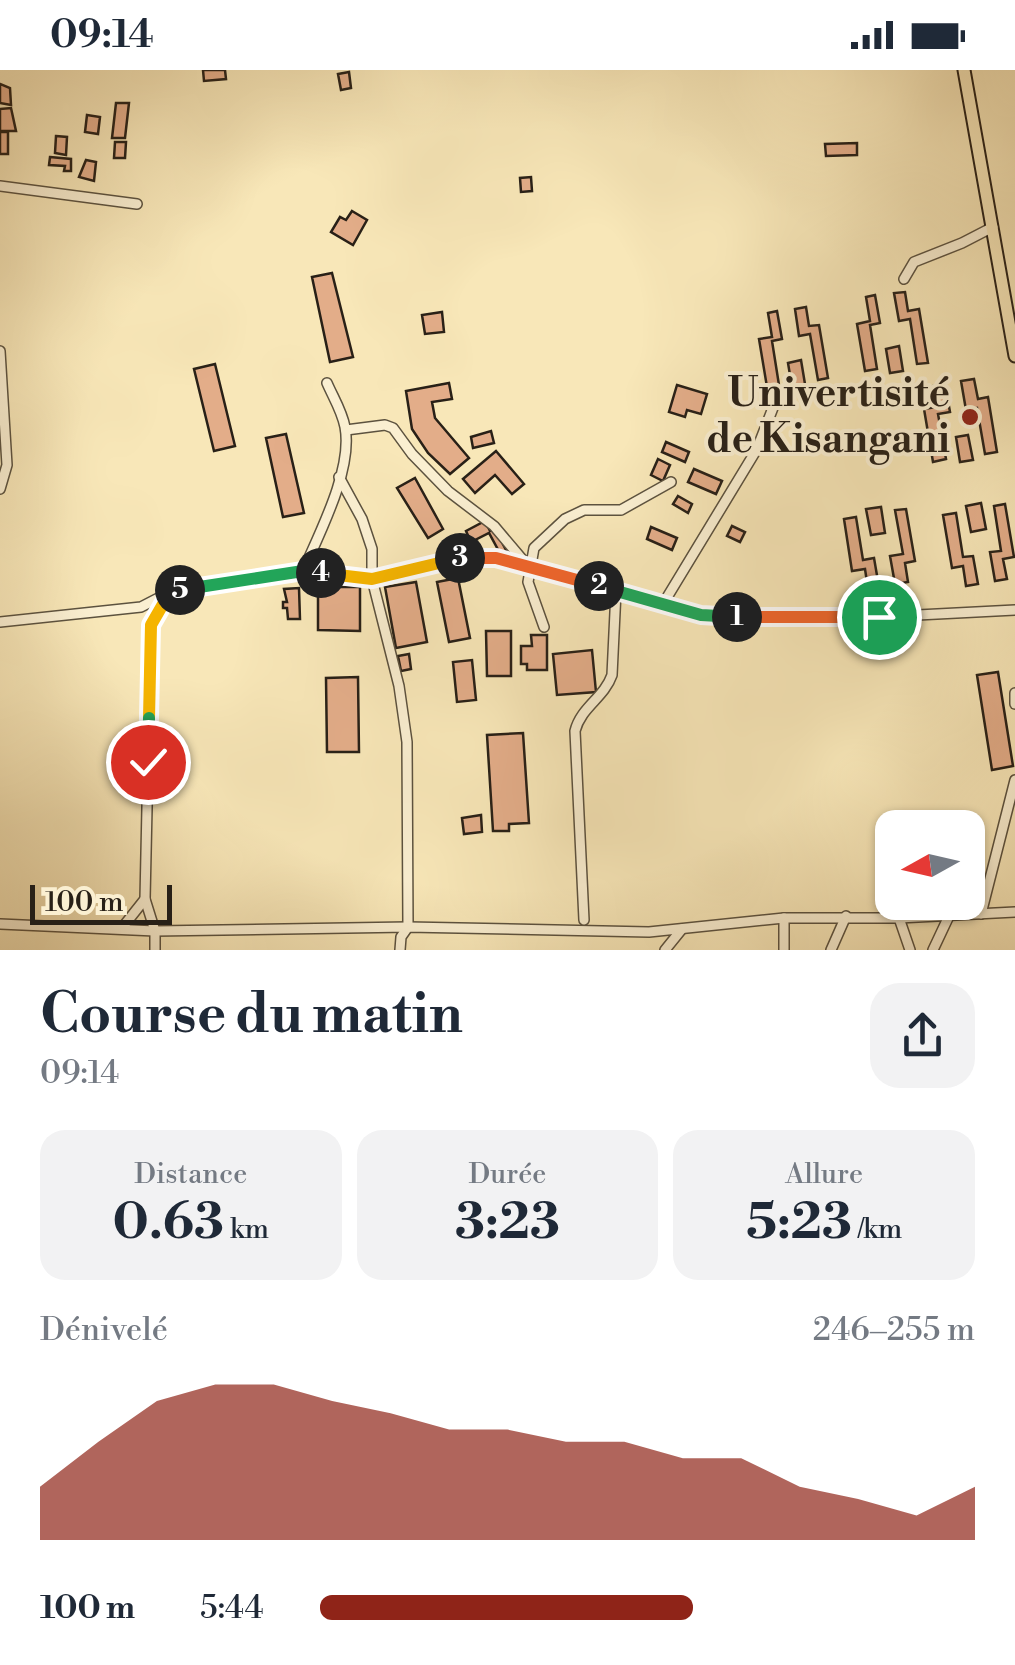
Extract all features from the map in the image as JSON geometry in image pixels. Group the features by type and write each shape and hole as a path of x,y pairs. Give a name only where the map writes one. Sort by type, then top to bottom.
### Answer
{"main road":[{"path":"964,70 1015,356"}],"street":[{"path":"0,186 137,204"},
{"path":"904,279 914,262 993,226"},
{"path":"0,351 7,465 0,489"},
{"path":"303,571 330,507 346,444 346,430 327,383"},
{"path":"663,604 757,449 776,400"},
{"path":"346,430 385,425 392,428 448,492 494,526 529,567"},
{"path":"339,477 362,519 372,549 372,579 399,686 407,742 408,927 400,938 400,950"},
{"path":"544,627 528,582 534,548 564,519 584,510 621,510 671,482"},
{"path":"0,622 140,606 170,592 303,571 372,579 461,558 496,558 701,615 879,617 1015,610"},
{"path":"584,920 575,731 579,716 608,687 612,675 616,591"},
{"path":"155,950 155,931 145,899 151,625 170,592"},
{"path":"140,606 151,625"},
{"path":"1015,693 1015,704"},
{"path":"985,898 1015,780"},
{"path":"122,928 145,899"},
{"path":"985,914 1015,912"},
{"path":"832,950 846,916"},
{"path":"0,924 155,931 408,927 604,931 682,929 784,918 875,917"},
{"path":"784,918 784,950"},
{"path":"569,930 584,920"},
{"path":"584,920 604,931"},
{"path":"900,920 910,950"},
{"path":"933,950 946,920"},
{"path":"666,950 682,929"}],"building":[{"path":"203,70 225,70 226,79 204,81"},
{"path":"349,72 351,88 341,90 338,74"},
{"path":"0,84 10,88 11,105 0,103"},
{"path":"116,103 129,103 125,138 112,138"},
{"path":"11,108 16,131 0,131 0,109"},
{"path":"87,115 100,117 98,134 85,132"},
{"path":"0,132 8,132 8,154 0,154"},
{"path":"56,136 67,137 66,155 55,153"},
{"path":"115,142 126,142 125,158 114,158"},
{"path":"857,143 857,155 826,156 825,144"},
{"path":"50,157 71,159 71,171 64,171 65,166 49,165"},
{"path":"86,160 96,162 94,181 79,177"},
{"path":"531,177 532,191 521,192 520,178"},
{"path":"352,211 367,220 353,245 331,232 340,217 346,220"},
{"path":"332,273 353,357 330,362 312,277"},
{"path":"905,292 908,311 919,309 928,363 917,364 910,319 899,321 894,293"},
{"path":"875,295 880,323 870,325 877,369 865,371 857,324 870,321 866,297"},
{"path":"806,307 809,326 819,325 828,378 818,380 810,334 799,336 795,309"},
{"path":"777,311 782,339 772,341 779,385 767,387 759,339 772,337 768,313"},
{"path":"442,312 444,332 425,334 422,315"},
{"path":"899,346 903,371 890,373 886,349"},
{"path":"801,360 805,384 792,387 788,363"},
{"path":"215,364 235,446 214,451 194,369"},
{"path":"974,379 978,399 988,397 997,452 985,454 977,408 966,410 961,381"},
{"path":"449,383 452,399 432,402 435,418 469,458 450,474 428,453 412,429 406,391"},
{"path":"945,384 950,412 938,414 946,459 933,462 924,409 936,407 933,386"},
{"path":"677,385 707,394 701,414 687,410 685,417 669,412"},
{"path":"491,431 494,443 473,448 471,437"},
{"path":"286,434 304,513 283,517 266,438"},
{"path":"968,435 973,460 960,462 956,437"},
{"path":"666,442 689,452 685,462 662,452"},
{"path":"496,451 524,484 512,494 495,475 475,493 463,479"},
{"path":"658,459 670,465 663,481 651,475"},
{"path":"694,469 722,481 716,494 688,482"},
{"path":"415,478 443,529 428,538 397,488"},
{"path":"678,496 692,504 688,513 673,504"},
{"path":"981,503 986,529 971,532 966,506"},
{"path":"1005,504 1014,557 1003,559 1007,579 995,581 990,552 1001,551 994,506"},
{"path":"881,507 885,533 871,535 866,509"},
{"path":"906,509 915,561 905,563 908,582 895,584 890,556 903,554 895,510"},
{"path":"956,513 963,557 973,556 978,584 966,586 963,566 952,568 943,515"},
{"path":"856,517 863,560 874,558 879,587 868,589 865,569 852,571 844,519"},
{"path":"485,521 490,531 495,529 507,552 501,555 489,533 471,542 466,531"},
{"path":"732,526 745,532 740,542 727,536"},
{"path":"651,527 677,538 672,550 647,539"},
{"path":"458,578 470,638 449,642 437,582"},
{"path":"416,582 427,642 396,648 385,587"},
{"path":"318,587 360,587 360,631 318,630"},
{"path":"299,588 300,619 288,619 287,608 283,608 283,602 287,602 284,589"},
{"path":"486,631 511,631 511,676 487,676"},
{"path":"531,635 547,635 547,670 527,670 527,664 521,664 521,646 532,646"},
{"path":"592,650 596,692 557,695 553,654"},
{"path":"409,654 411,669 401,671 398,656"},
{"path":"472,660 476,700 457,702 453,662"},
{"path":"998,672 1013,766 992,770 977,675"},
{"path":"358,677 359,752 327,752 326,678"},
{"path":"523,733 529,823 509,824 509,831 493,831 487,735"},
{"path":"481,815 482,832 464,834 462,818"}],"place":[{"name":"Univertisité de Kisangani","path":"970,417"}],"route":[{"path":"148,762 151,625 170,592 303,571 372,579 461,558 496,558 701,615 879,617"}]}
